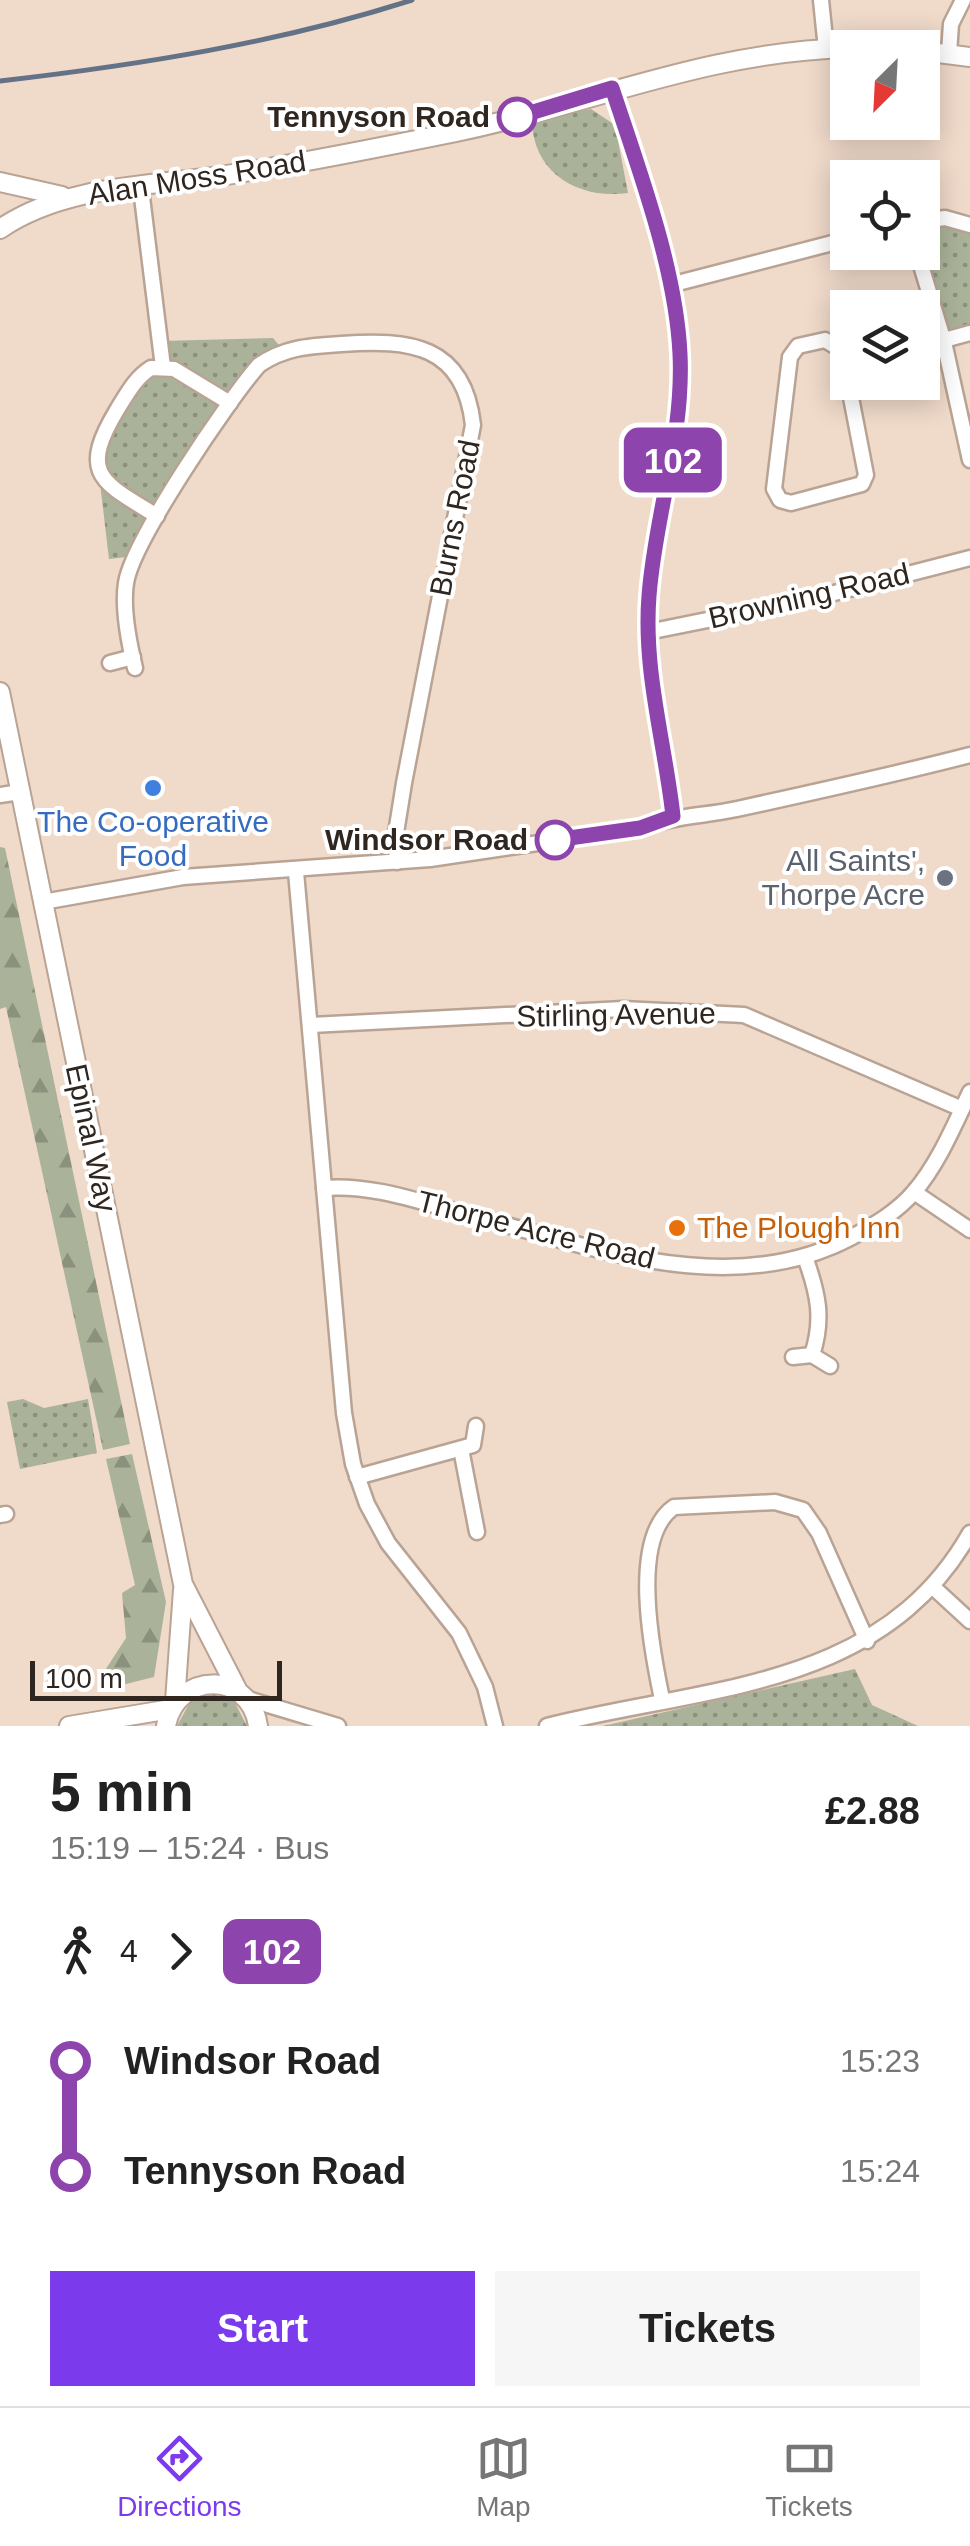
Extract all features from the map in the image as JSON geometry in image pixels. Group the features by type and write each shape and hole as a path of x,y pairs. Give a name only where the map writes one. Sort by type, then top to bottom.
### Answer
{"street":[{"path":"821,0 826,49"},
{"path":"949,54 951,24 963,0"},
{"name":"Alan Moss Road","path":"0,230 34,208 72,197 141,189 472,128 710,62 830,49"},
{"path":"940,53 970,57"},
{"path":"612,88 670,285 678,329 680,415 652,564 648,632 673,816"},
{"name":"Alan Moss Road","path":"0,182 24,191 72,197"},
{"path":"141,189 163,367"},
{"path":"940,219 970,225"},
{"path":"670,285 830,244"},
{"path":"922,270 944,342 970,460"},
{"path":"940,343 970,332"},
{"path":"830,343 826,340 798,346 790,357 774,489 780,500 791,503 862,484 866,474 852,400"},
{"name":"Burns Road","path":"110,663 134,662 126,582 158,516 259,364 284,350 370,342 401,343 434,353 458,374 466,389 473,424 401,800 396,862"},
{"path":"158,516 113,488 98,466 96,453 132,386 151,368 163,367 186,375 230,403"},
{"name":"Browning Road","path":"648,632 811,599 970,558"},
{"name":"Epinal Way","path":"0,692 184,1584 212,1647 258,1726"},
{"path":"43,902 183,876 296,872 396,862 640,828 673,816 724,812 828,791 970,754"},
{"path":"0,795 20,792"},
{"path":"296,872 344,1413 358,1476 388,1543 471,1656 494,1726"},
{"name":"Stirling Avenue","path":"311,1025 623,1009 744,1015 962,1109"},
{"name":"Thorpe Acre Road","path":"324,1188 375,1190 649,1262 734,1267 805,1257 874,1225 914,1192 970,1092"},
{"path":"914,1192 970,1230"},
{"path":"805,1257 820,1316 812,1356"},
{"path":"792,1358 812,1356 830,1366"},
{"path":"476,1426 478,1532"},
{"path":"358,1476 474,1446"},
{"path":"662,1699 648,1608 651,1550 660,1520 674,1507 775,1502 804,1510 819,1533 868,1641"},
{"path":"548,1726 792,1671 868,1641 933,1587 970,1532"},
{"name":"Epinal Way","path":"171,1712 184,1584"},
{"path":"933,1587 970,1621"},
{"path":"69,1726 171,1712 198,1685 212,1682 338,1726"}],"green space":[{"path":"591,109 615,125 628,193 593,192 577,187 562,180 541,156 532,121"},
{"path":"940,222 970,225 970,333 944,342 940,290 931,290 926,270 940,270"},
{"path":"273,338 283,350 259,365 135,556 109,559 98,466 132,385 163,367 160,341"},
{"path":"0,847 5,848 130,1444 103,1450 6,1007 0,1009"},
{"path":"23,1399 44,1408 88,1399 97,1453 20,1469 7,1402"},
{"path":"132,1454 166,1602 154,1677 114,1687 100,1678 126,1638 122,1593 135,1585 106,1459"},
{"path":"855,1669 872,1705 918,1726 603,1726"},
{"path":"212,1694 234,1701 247,1726 177,1726 190,1702"}],"waterway":[{"path":"0,81 208,51 311,29 412,0"}],"bus line":[{"name":"102","path":"517,117 612,88 670,285 680,356 680,415 648,598 651,673 673,816 640,828 555,840"}],"place":[{"name":"Tennyson Road","path":"517,117"},
{"name":"The Co-operative Food","path":"153,788"},
{"name":"Windsor Road","path":"555,840"},
{"name":"All Saints', Thorpe Acre","path":"945,878"},
{"name":"The Plough Inn","path":"677,1228"}]}
